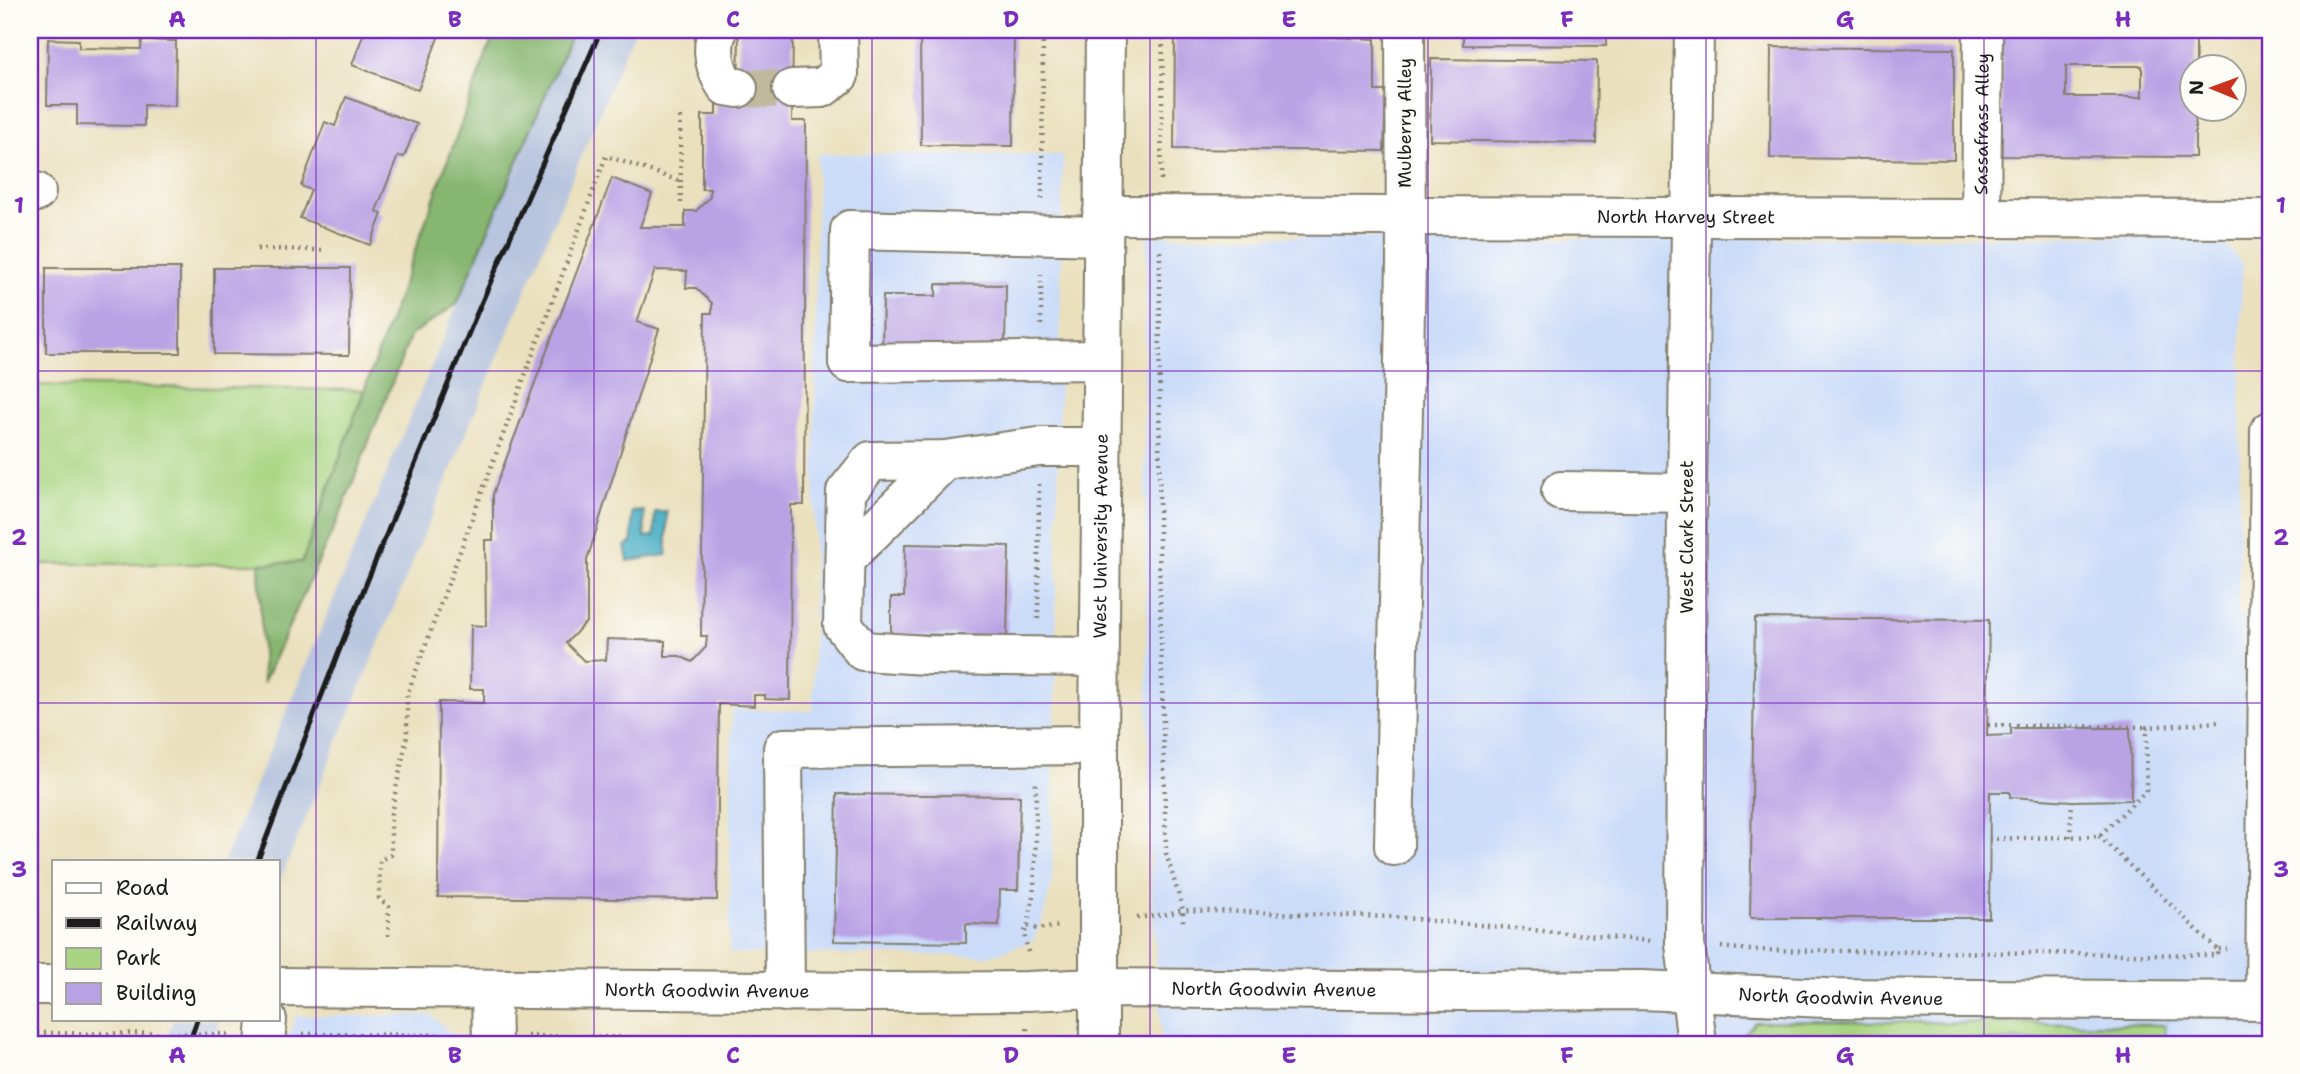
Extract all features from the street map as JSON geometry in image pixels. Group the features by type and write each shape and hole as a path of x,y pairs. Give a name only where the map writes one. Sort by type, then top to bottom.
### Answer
{"street":[{"path":"718,30 714,54 717,73 726,86 738,88"},
{"path":"792,89 822,89 839,75 838,30"},
{"name":"West University Avenue","path":"1099,1044 1098,745 1105,30"},
{"name":"Mulberry Alley","path":"1394,846 1406,216 1405,30"},
{"name":"West Clark Street","path":"1694,30 1687,493 1685,944 1697,1044"},
{"name":"Sassafrass Alley","path":"1981,218 1983,30"},
{"name":"North Harvey Street","path":"1101,360 848,363 850,230 1102,226 1406,216 2270,219"},
{"path":"2268,1001 2270,431"},
{"path":"1100,657 926,655 863,651 843,625 846,492 871,461 945,460 1039,447 1101,447"},
{"path":"846,558 945,460"},
{"path":"1561,491 1687,493"},
{"path":"785,992 783,748 1098,745"},
{"path":"30,985 52,985"},
{"name":"North Goodwin Avenue","path":"280,987 785,992 1098,988 1641,990 1826,998 2268,1001"},
{"path":"491,989 508,1040"},
{"path":"248,1039 266,1021"}],"path":[{"path":"1042,200 1043,30"},
{"path":"1161,186 1163,30"},
{"path":"680,117 681,207"},
{"path":"388,936 389,906 379,898 380,860 391,855 391,813 407,737 407,695 606,156 680,181"},
{"path":"257,249 323,250"},
{"path":"1160,251 1159,550 1166,853 1183,910 1183,925"},
{"path":"1040,334 1041,258"},
{"path":"1038,631 1039,483"},
{"path":"1988,725 2147,727 2219,722"},
{"path":"1989,838 2099,836 2146,791 2147,727"},
{"path":"1028,946 1024,933 1034,896 1036,771"},
{"path":"2070,837 2072,801"},
{"path":"2099,836 2217,949 2235,949"},
{"path":"1168,915 1183,910 1394,917 1659,942"},
{"path":"1028,926 1037,929"},
{"path":"1718,946 1748,950 2217,955 2217,949"},
{"path":"30,1033 248,1039"},
{"path":"302,1034 446,1035"},
{"path":"508,1040 943,1044"}],"shaded area":[{"path":"573,30 634,30 280,880 280,860 224,860"},
{"path":"817,154 1063,155 1052,882 1043,917 1033,941 988,956 729,953 732,709 813,711"},
{"path":"1147,236 1663,239 2218,236 2242,264 2238,616 2270,616 2270,1044 1162,1044 1150,860 1144,392"},
{"path":"431,1015 463,1044 286,1044 296,1016"},
{"path":"173,1021 218,1021 218,1042 224,1044 164,1044"}],"green space":[{"path":"495,30 573,30 457,304 411,335 341,512 263,683 259,564 302,562"},
{"path":"30,385 364,390 302,562 30,564"},
{"path":"1755,1022 2165,1025 2166,1041 1746,1039 1743,1036"}],"water":[{"path":"644,511 645,537 654,536 655,512 667,512 667,555 628,561 625,546 632,543 632,512"}],"building":[{"path":"365,30 441,30 418,90 352,65"},
{"path":"739,30 793,30 792,121 806,121 804,505 791,505 790,700 765,699 765,695 754,695 754,706 719,704 717,900 438,897 439,702 484,703 484,689 470,689 471,625 486,626 485,540 493,540 493,494 612,178 652,194 640,227 685,227 685,211 696,211 710,197 710,189 702,189 702,115 716,115 716,104 738,104","holes":["655,270 687,271 686,288 696,288 712,303 712,313 705,313 701,636 707,636 706,647 692,662 680,656 665,656 665,641 607,639 606,660 584,661 566,643 587,621 587,560 659,329 637,322"]},
{"path":"920,30 1014,30 1013,146 921,145"},
{"path":"1175,30 1285,30 1291,35 1375,39 1375,91 1386,91 1384,151 1174,149"},
{"path":"1463,30 1606,30 1606,46 1463,45"},
{"path":"2002,30 2196,30 2196,52 2178,52 2178,122 2195,122 2195,157 2001,156","holes":["2066,66 2142,66 2142,97 2066,97"]},
{"path":"48,39 79,40 79,48 141,49 142,40 176,41 175,106 144,105 144,126 77,125 77,105 47,105"},
{"path":"1771,47 1954,49 1954,160 1770,158"},
{"path":"1431,59 1597,61 1596,143 1430,140"},
{"path":"346,97 417,124 404,157 398,156 376,211 382,214 370,245 300,218 311,190 301,186 325,122 335,126"},
{"path":"46,268 180,268 180,353 46,353"},
{"path":"214,268 350,268 349,355 214,354"},
{"path":"936,284 1006,285 1005,349 882,346 883,296 936,296"},
{"path":"905,544 1009,546 1007,636 891,634 891,597 904,597"},
{"path":"1755,618 1989,620 1987,736 2011,735 2011,728 2130,728 2131,800 2072,801 2010,797 2010,792 1990,792 1989,918 1750,918"},
{"path":"837,794 1020,796 1018,890 1000,890 999,925 966,924 966,943 834,941"}],"tunnel":[{"path":"738,88 792,89"}],"railway":[{"path":"258,860 344,638 477,313 601,30"},
{"path":"189,1044 197,1021"}]}
